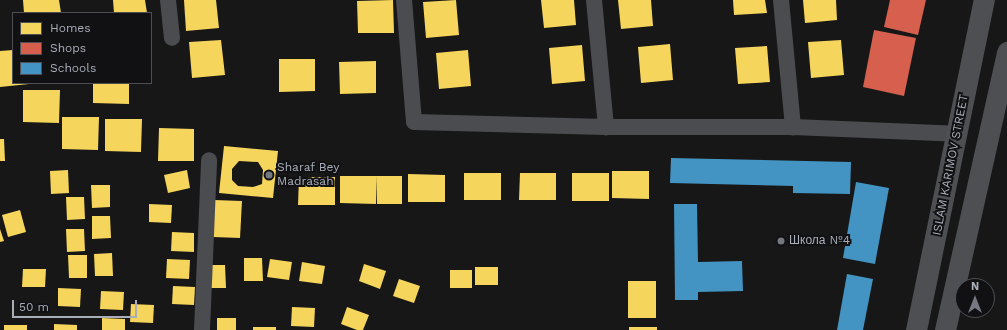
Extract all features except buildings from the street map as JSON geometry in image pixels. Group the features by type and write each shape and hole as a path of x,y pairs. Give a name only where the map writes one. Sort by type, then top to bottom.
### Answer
{"main road":[{"name":"ISLAM KARIMOV STREET","path":"916,330 984,0"},
{"path":"945,330 1007,52"}],"street":[{"path":"168,0 172,38"},
{"path":"404,0 414,122 606,127 793,127 957,134"},
{"path":"594,0 606,127"},
{"path":"781,0 793,127"},
{"path":"202,330 210,160"}],"place":[{"name":"Sharaf Bey Madrasah","path":"269,175"},
{"name":"Школа №4","path":"781,241"}]}
